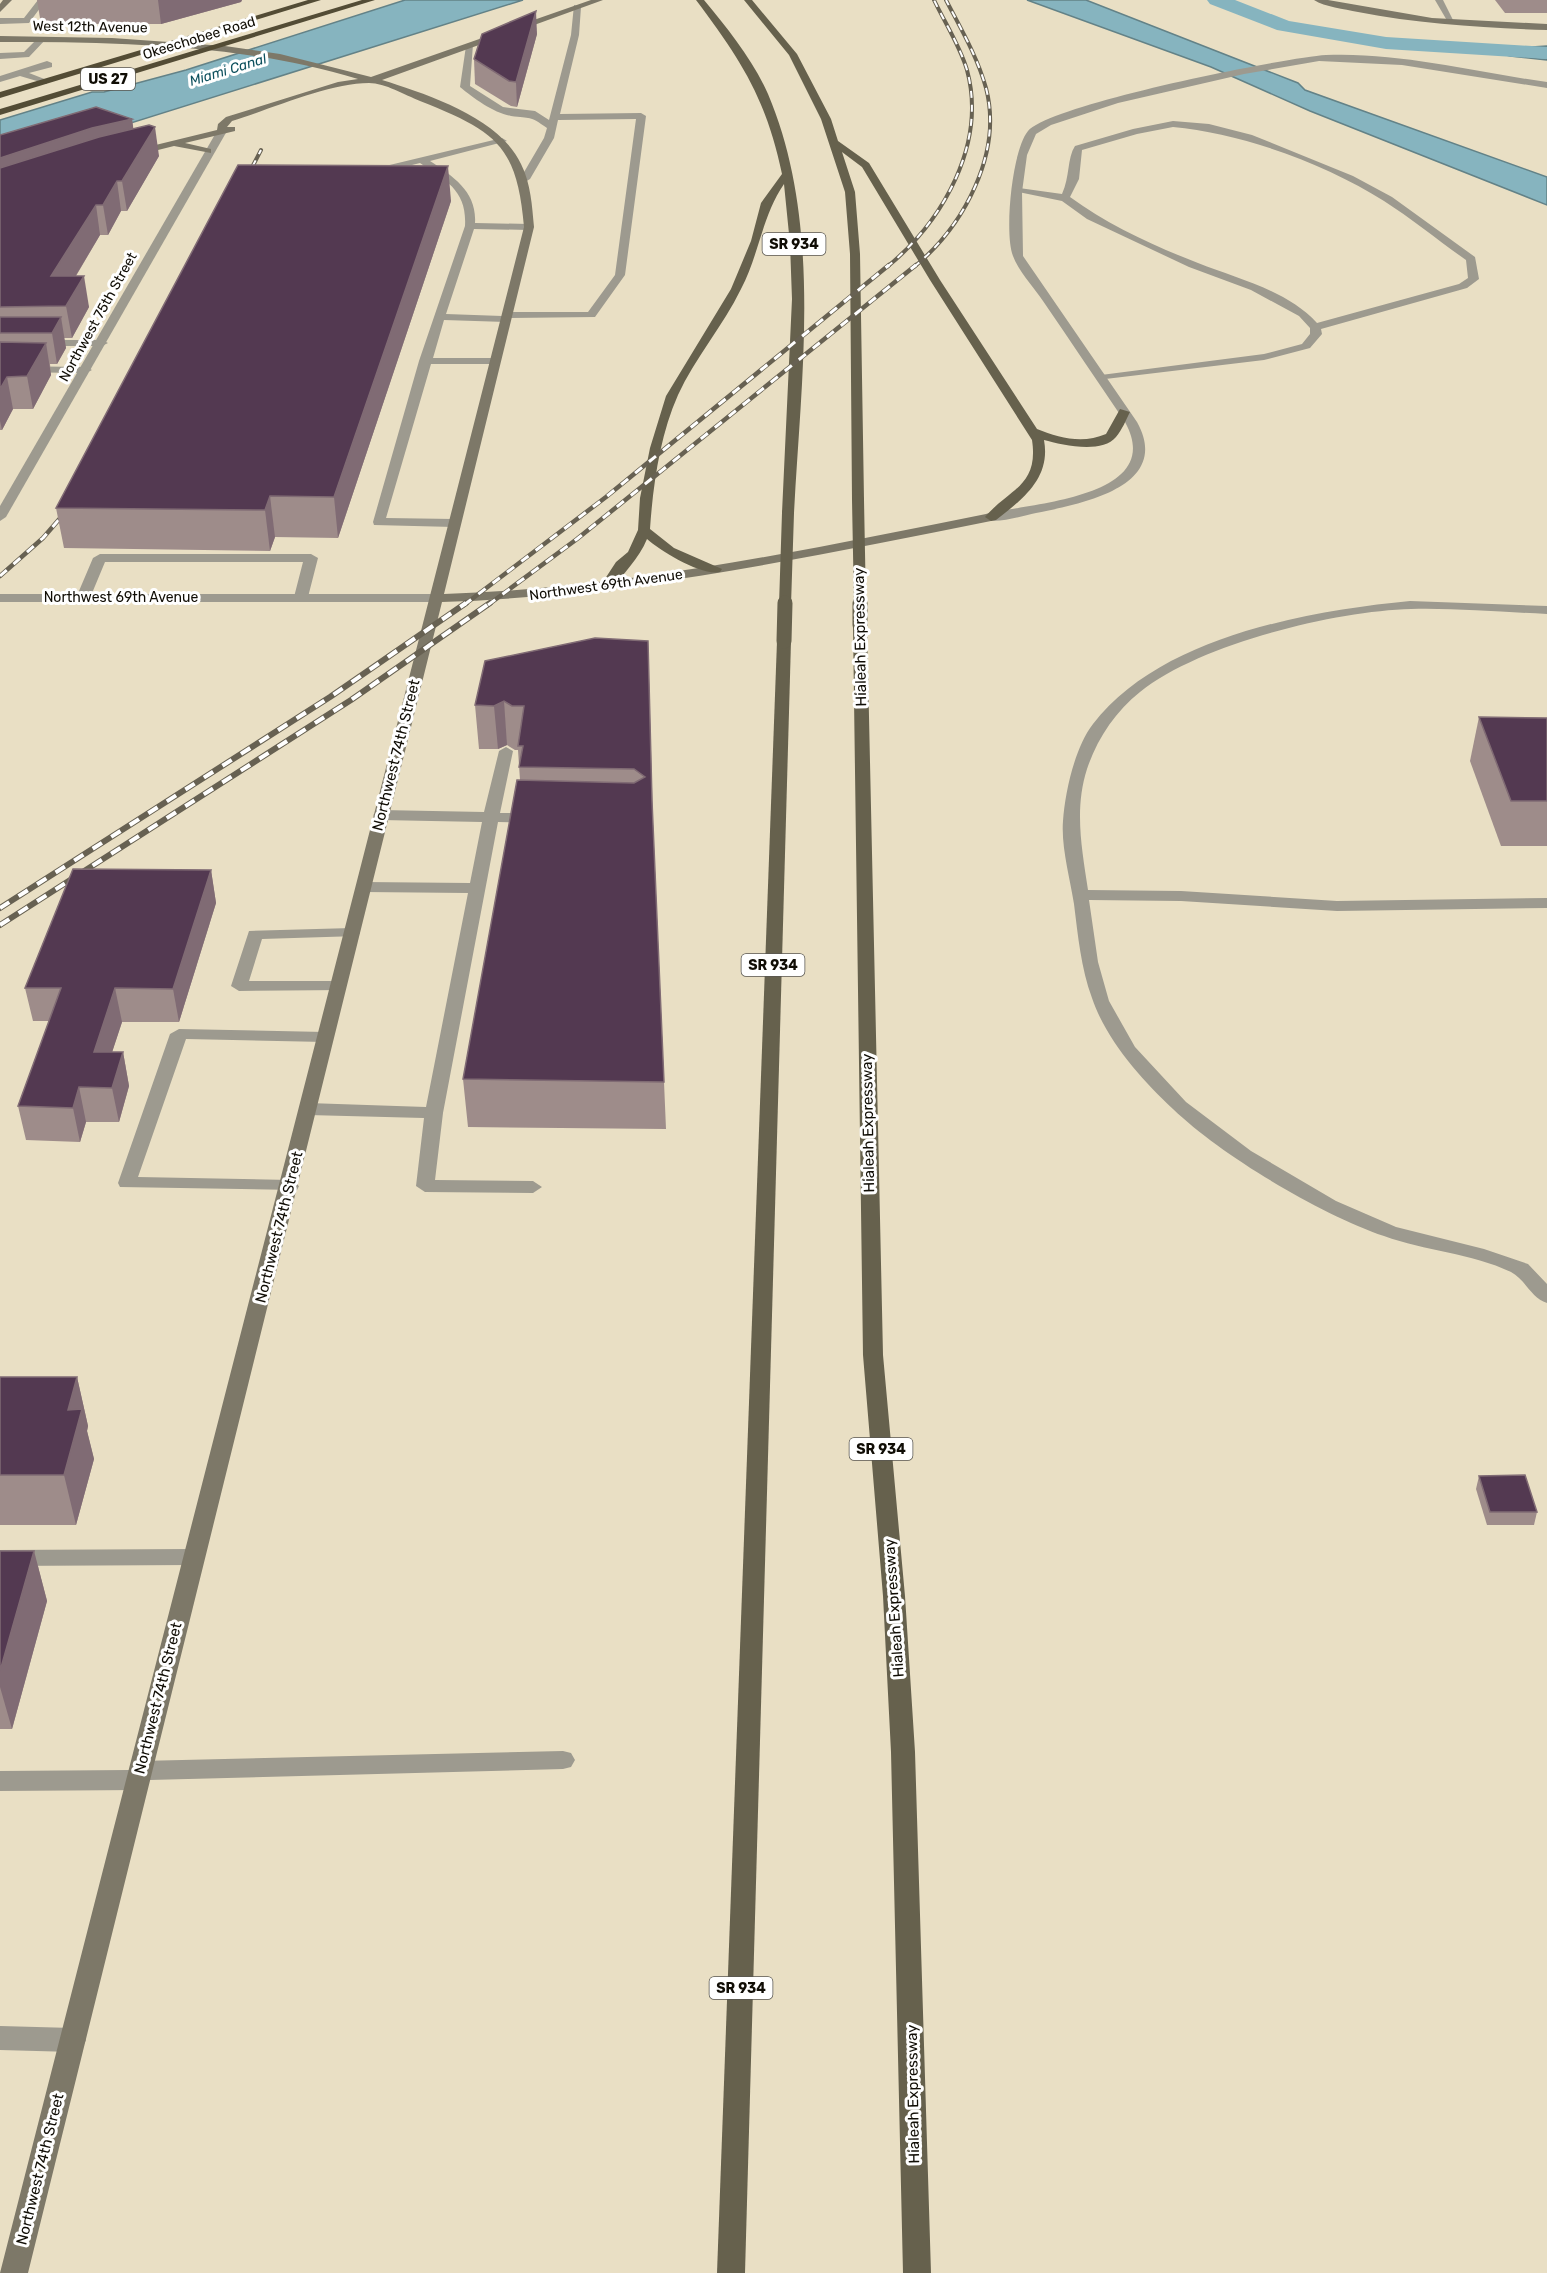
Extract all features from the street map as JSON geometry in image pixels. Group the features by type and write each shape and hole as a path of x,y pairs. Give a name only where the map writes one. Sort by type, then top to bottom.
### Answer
{"highway":[{"name":"Okeechobee Road","path":"0,95 175,43 292,4 317,0"},
{"name":"Okeechobee Road","path":"0,112 371,0"}],"main road":[{"path":"0,9 8,0"},
{"path":"222,131 223,124 229,119 341,84 377,79 598,0"},
{"name":"SR 934","path":"699,0 730,36 764,94 787,173 794,214 796,325 731,2273"},
{"name":"Hialeah Expressway","path":"748,0 793,54 826,119 850,192 855,254 873,1354 894,1596 903,1752 917,2273"},
{"path":"1318,0 1387,14 1452,22 1547,27"},
{"name":"West 12th Avenue","path":"0,39 175,43 216,47"},
{"name":"Northwest 74th Street","path":"14,2273 193,1557 290,1186 325,1037 529,227 525,178 502,141 465,117 377,79 216,47"},
{"path":"348,94 361,90 377,79"},
{"path":"121,156 240,128"},
{"path":"835,143 866,165 941,290 1032,431 1040,450 1039,468 1021,496 991,517"},
{"path":"164,145 184,145 208,151"},
{"path":"606,588 621,565 634,554 644,530 646,498 656,448 672,396 736,290 756,241 766,203 787,173"},
{"path":"1032,431 1065,441 1095,442 1110,436 1124,412"},
{"name":"Northwest 69th Avenue","path":"435,598 520,596 606,588 991,517"},
{"path":"644,530 669,551 715,568"}],"street":[{"path":"0,21 26,21 42,0"},
{"path":"1439,0 1452,22"},
{"path":"525,178 549,138 575,36 577,7"},
{"path":"0,56 27,56 42,39"},
{"path":"439,317 591,315 620,275 641,117 553,122 532,113 512,113 500,109 465,87 470,46"},
{"path":"1124,412 1018,256 1015,234 1023,151 1032,132 1040,125 1092,107 1270,66 1313,59 1367,59 1547,85"},
{"path":"0,79 49,65 47,64"},
{"path":"20,73 44,82"},
{"path":"0,87 11,91"},
{"path":"1065,198 1074,179 1075,153 1078,148 1136,131 1173,124 1209,128 1249,137 1350,178 1388,199 1471,259 1474,279 1463,286 1314,327"},
{"name":"Northwest 75th Street","path":"0,517 102,343 208,151 222,131"},
{"path":"362,172 502,141"},
{"path":"422,160 445,175 463,191 471,209 470,226 425,362 378,522 454,523"},
{"path":"1019,191 1065,198 1091,217 1193,265 1255,288 1303,314 1314,327 1316,334 1306,346 1264,357 1101,378"},
{"path":"470,226 529,227"},
{"path":"0,343 102,343"},
{"path":"425,362 495,361"},
{"path":"0,369 86,370"},
{"name":"Northwest 69th Avenue","path":"991,517 1078,500 1096,494 1121,480 1136,466 1142,450 1138,434 1124,412"},
{"path":"83,598 100,558 312,558 301,597"},
{"name":"Northwest 69th Avenue","path":"0,598 435,598"},
{"path":"1547,610 1410,605 1350,611 1297,621 1182,659 1136,689 1098,727 1079,770 1070,823 1090,962 1101,1001 1128,1049 1180,1106 1245,1155 1329,1205 1389,1232 1477,1253 1521,1269 1547,1296"},
{"path":"507,751 491,817 434,1113 425,1186 533,1187"},
{"path":"381,815 547,819"},
{"path":"363,887 478,888"},
{"path":"1082,896 1181,896 1337,906 1547,903"},
{"path":"338,986 239,986 255,934 352,933"},
{"path":"290,1186 127,1183 179,1034 325,1037"},
{"path":"308,1109 434,1113"},
{"path":"0,1558 193,1557"},
{"path":"0,1781 563,1760"},
{"path":"0,2038 73,2040"}],"water":[{"name":"Miami Canal","path":"405,0 523,0 0,164 0,120 92,92 104,92 186,70"},
{"path":"1027,0 1086,0 1298,83 1305,90 1547,177 1547,205 1310,111 1211,67"},
{"path":"1547,46 1547,60 1510,56 1488,50"}],"building":[{"path":"536,11 516,82 509,81 474,59 482,34"},
{"path":"96,107 132,119 92,128 0,158 0,135"},
{"path":"149,125 155,127 122,181 117,181 103,205 96,205 51,276 84,276 66,306 0,307 0,168 99,137"},
{"path":"238,165 448,166 334,497 270,496 265,510 56,508"},
{"path":"0,317 61,317 52,333 0,333"},
{"path":"0,342 46,343 27,376 7,377 0,389"},
{"path":"595,638 648,641 652,801 664,1082 463,1079 517,780 634,783 645,777 634,769 519,767 523,746 518,746 524,706 512,706 504,701 494,706 475,705 485,661"},
{"path":"1479,717 1547,718 1547,801 1511,801"},
{"path":"73,869 211,870 173,989 115,988 94,1052 123,1052 112,1088 79,1087 73,1108 18,1106 61,988 25,988"},
{"path":"0,1377 77,1377 68,1410 82,1409 64,1475 0,1475"},
{"path":"1525,1475 1537,1512 1490,1512 1479,1476"},
{"path":"0,1551 34,1551 0,1671"}],"waterway":[{"path":"1217,0 1284,26 1386,43 1547,53"}],"railway":[{"path":"887,267 926,227 942,204 956,179 971,126 972,98 967,70 934,0"},
{"path":"914,267 949,231 963,209 984,162 989,138 990,113 986,88 973,54 946,0"},
{"path":"246,179 261,150"},
{"path":"464,605 606,497 889,265"},
{"path":"488,605 577,539 916,265"},
{"path":"0,576 43,538 68,509"},
{"path":"0,908 330,697 466,603"},
{"path":"0,925 351,700 490,603"}]}
